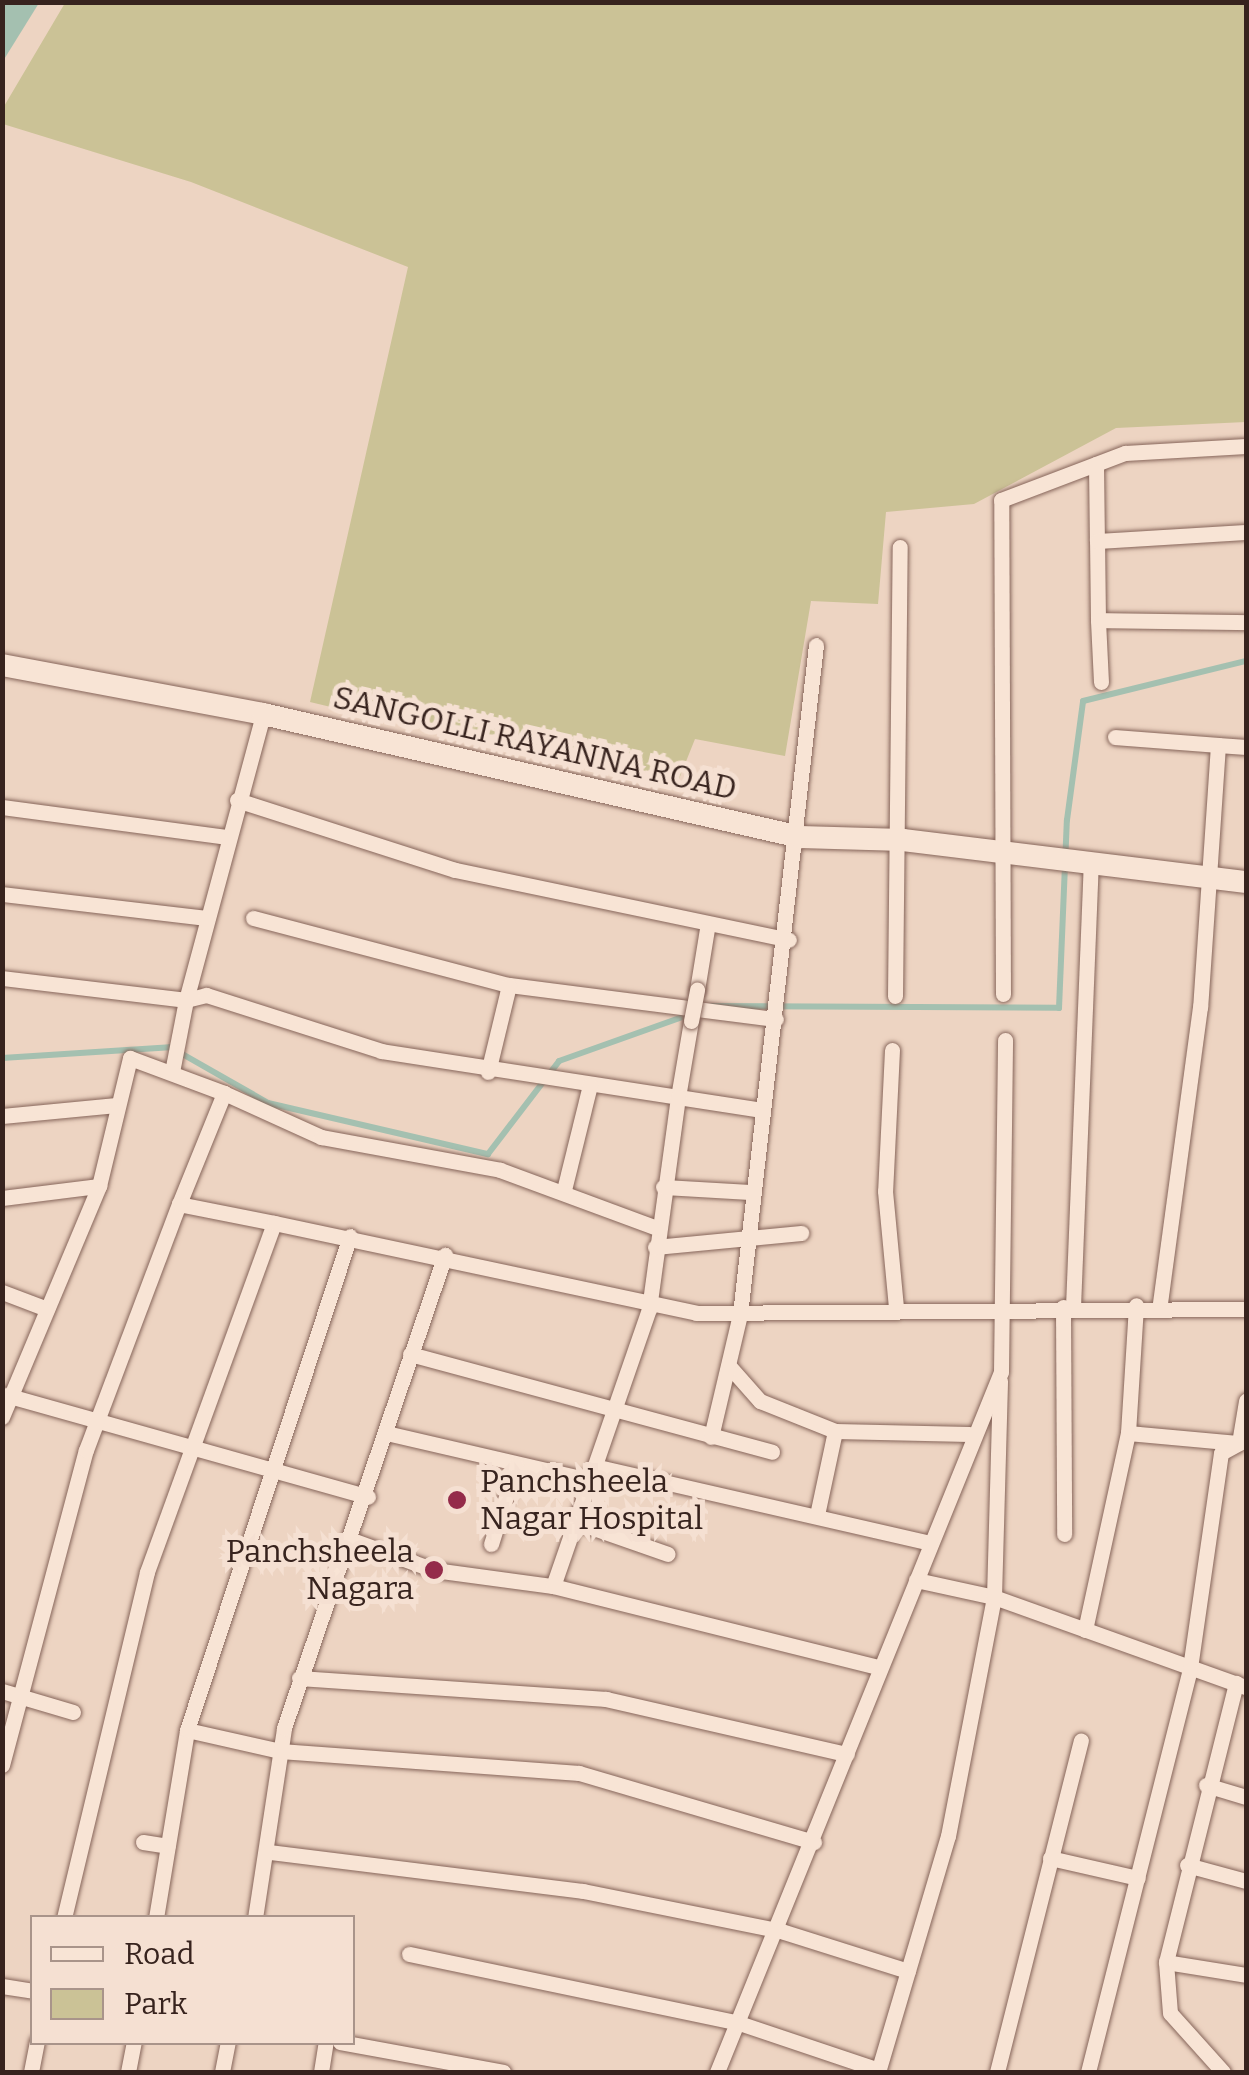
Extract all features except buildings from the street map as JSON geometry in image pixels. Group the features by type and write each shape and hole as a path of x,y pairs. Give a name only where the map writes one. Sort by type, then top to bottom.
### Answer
{"street":[{"path":"1003,994 1002,500 1096,464 1246,446"},
{"path":"1096,464 1101,682"},
{"path":"1097,541 1246,532"},
{"path":"895,996 903,840 900,547"},
{"path":"1098,620 1246,622"},
{"path":"711,1437 740,1314 750,1192 800,836 816,645"},
{"name":"SANGOLLI RAYANNA ROAD","path":"2,665 263,714 800,836 903,840 1073,864 1246,882"},
{"path":"173,1066 226,838 263,714"},
{"path":"1116,737 1246,747"},
{"path":"1160,1304 1208,880 1218,744"},
{"path":"237,800 418,860 707,929 788,940"},
{"path":"2,808 226,838"},
{"path":"1064,1534 1073,864"},
{"path":"2,894 206,918"},
{"path":"253,918 509,984 776,1018"},
{"path":"553,1586 612,1406 649,1309 663,1187 707,929"},
{"path":"2,978 186,1000 206,995 340,1040 488,1072 762,1110"},
{"path":"488,1072 509,984"},
{"path":"409,1954 739,2023 878,2071 948,1836 994,1597 1004,1040"},
{"path":"892,1050 885,1191 896,1308"},
{"path":"2,1417 7,1395 99,1186 130,1058 173,1066 322,1137 564,1190 657,1228"},
{"path":"564,1190 590,1085"},
{"path":"2,1765 10,1693 86,1450 104,1419 179,1204 224,1093"},
{"path":"2,1116 116,1104"},
{"path":"2,1198 99,1186"},
{"path":"663,1187 750,1192"},
{"path":"179,1204 445,1254 649,1309 740,1314 1160,1304 1246,1309"},
{"path":"65,1915 147,1572 274,1224"},
{"path":"655,1247 746,1245 801,1234"},
{"path":"156,1915 187,1730 350,1236"},
{"path":"256,1915 270,1852 280,1751 298,1678 368,1497 410,1354 445,1254"},
{"path":"2,1292 47,1310"},
{"path":"1085,1630 1128,1433 1136,1305"},
{"path":"410,1354 772,1452"},
{"path":"729,1366 760,1401 835,1431 969,1434"},
{"path":"716,2072 781,1931 969,1434 1000,1372"},
{"path":"7,1395 104,1419 368,1497"},
{"path":"1243,1444 1246,1401"},
{"path":"817,1515 835,1431"},
{"path":"386,1433 516,1465 592,1473 817,1515 929,1543"},
{"path":"1128,1433 1243,1444"},
{"path":"1088,2072 1190,1668 1221,1453 1243,1444"},
{"path":"491,1544 516,1465"},
{"path":"576,1522 668,1554"},
{"path":"352,1540 434,1570 553,1586 878,1667"},
{"path":"916,1580 994,1597 1241,1685 1206,1785 1166,1962 1170,2013 1223,2072"},
{"path":"298,1678 606,1700 847,1754"},
{"path":"10,1693 73,1712"},
{"path":"187,1730 280,1751 579,1773 814,1842"},
{"path":"997,2072 1081,1740"},
{"path":"1206,1785 1246,1797"},
{"path":"144,1842 168,1846"},
{"path":"270,1852 583,1891 781,1931 908,1971"},
{"path":"1050,1858 1138,1878"},
{"path":"1187,1865 1246,1882"},
{"path":"1166,1962 1246,1975"},
{"path":"2,1986 30,1991"},
{"path":"31,2072 36,2045"},
{"path":"128,2072 133,2045"},
{"path":"222,2072 227,2045"},
{"path":"321,2072 326,2045"},
{"path":"355,2045 504,2072"}],"green space":[{"path":"65,3 1246,3 1246,422 1116,428 974,504 886,512 878,604 811,601 785,756 695,739 675,789 310,702 408,267 191,182 3,124 3,108"}],"shaded area":[{"path":"2,3 39,3 3,61"}],"waterway":[{"path":"712,1006 1059,1008 1067,820 1083,701 1246,661"},
{"path":"2,1058 170,1047 268,1103 488,1154 559,1061 691,1014"}],"place":[{"name":"Panchsheela Nagar Hospital","path":"457,1500"},
{"name":"Panchsheela Nagara","path":"434,1570"}]}
